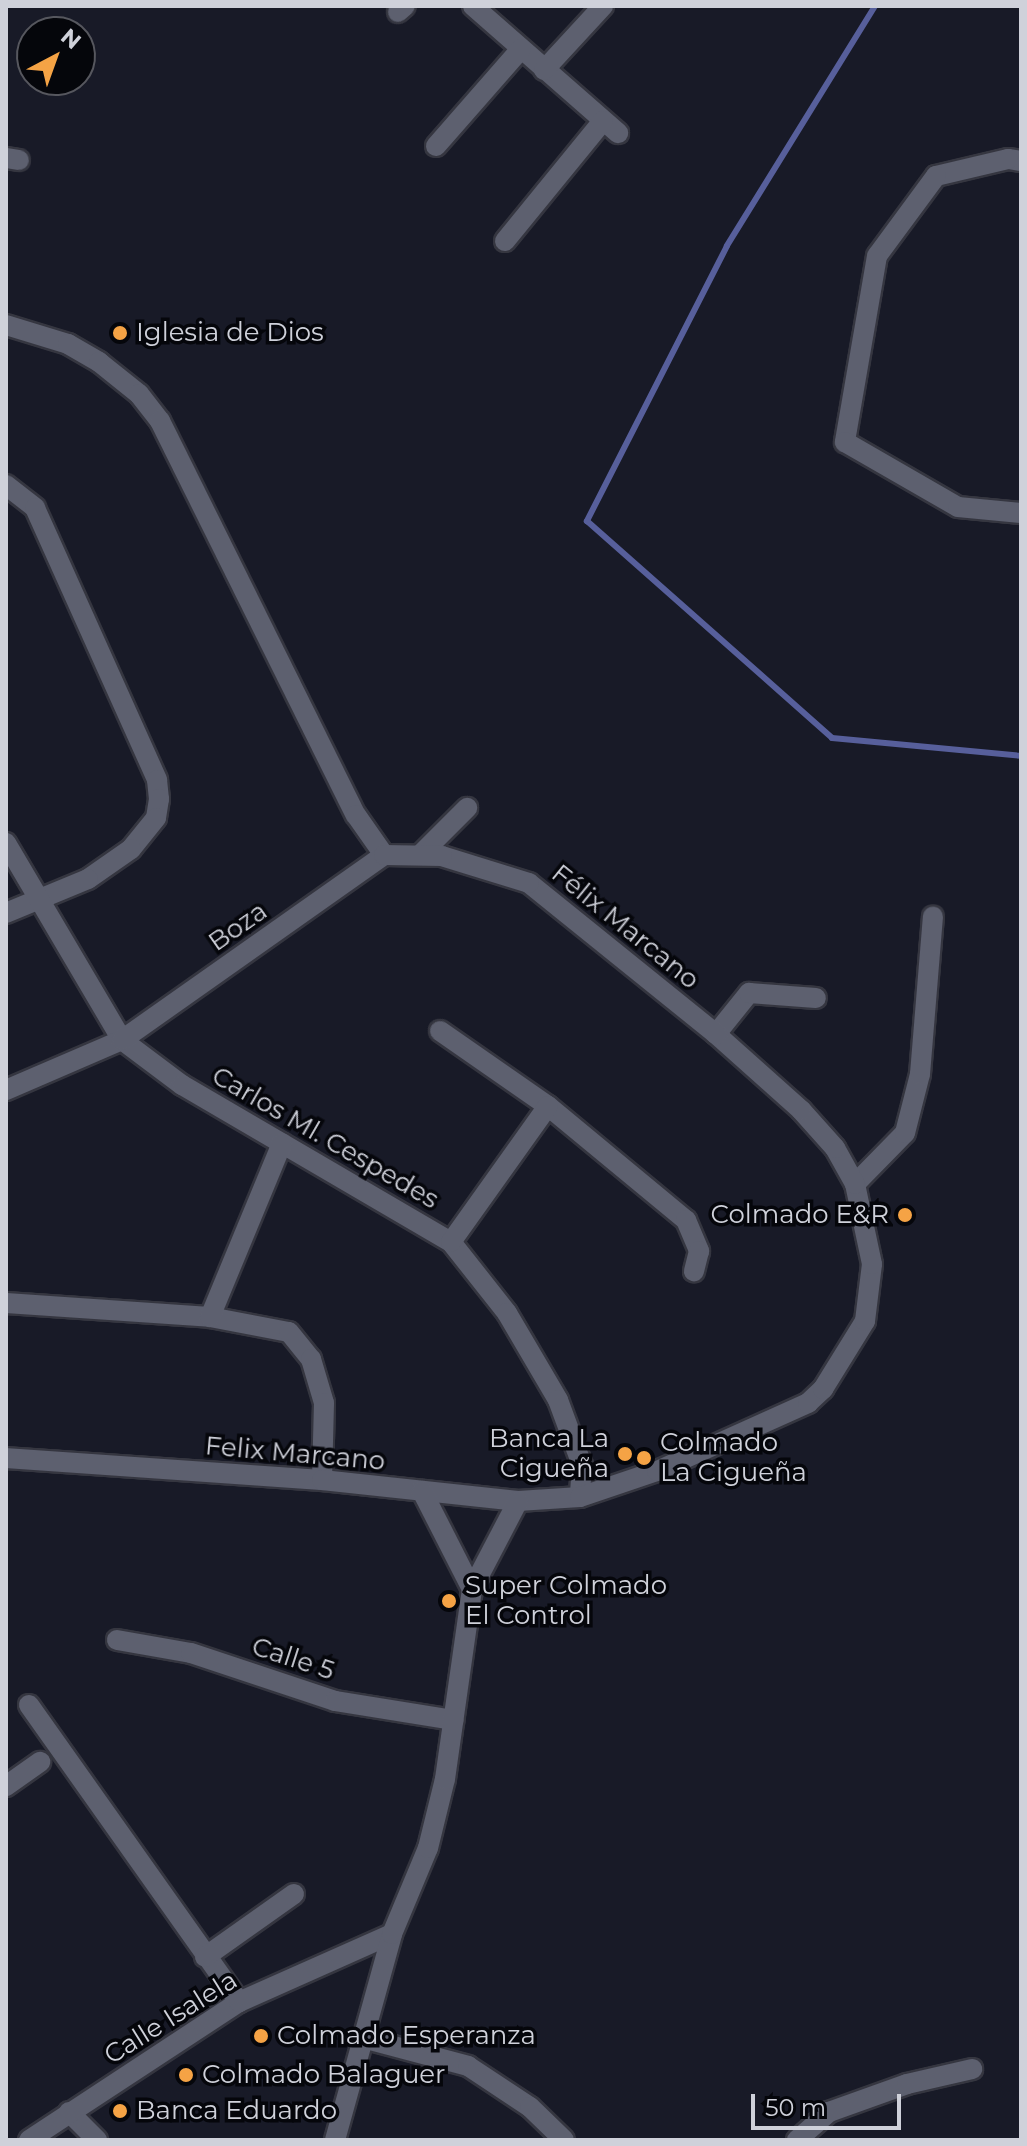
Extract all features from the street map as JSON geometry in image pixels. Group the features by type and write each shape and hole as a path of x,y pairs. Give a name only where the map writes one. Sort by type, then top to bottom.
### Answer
{"street":[{"path":"473,6 611,127 505,241"},
{"path":"544,70 603,6"},
{"path":"436,146 521,49"},
{"path":"1021,161 1008,159 936,176 877,256 845,442 958,507 1021,513"},
{"path":"6,325 68,344 99,362 139,394 160,421 356,815 384,855"},
{"path":"6,485 35,508 157,780 159,799 156,818 131,849 88,879 6,913"},
{"path":"422,853 467,808"},
{"name":"Carlos Ml. Cespedes","path":"6,843 36,901 122,1040 182,1085 451,1242 507,1313 558,1400 582,1465 580,1497"},
{"name":"Félix Marcano","path":"384,855 422,853 489,866 529,883 716,1034 801,1110 835,1148 855,1184 872,1264 865,1321 823,1389 808,1403 657,1471 580,1497"},
{"name":"Boza","path":"6,1090 122,1040 384,855"},
{"path":"855,1184 905,1133 920,1074 933,917"},
{"path":"716,1034 749,993 816,998"},
{"path":"440,1031 548,1106 686,1220 699,1251 694,1271"},
{"path":"451,1242 548,1106"},
{"path":"210,1317 282,1143"},
{"path":"6,1303 210,1317 272,1325 303,1343 324,1403 322,1480"},
{"name":"Felix Marcano","path":"6,1458 322,1480 518,1501 580,1497"},
{"path":"422,1491 472,1589"},
{"path":"335,2140 392,1934 428,1848 453,1720 472,1589 518,1501"},
{"name":"Calle 5","path":"117,1640 191,1653 335,1701 453,1720"},
{"path":"29,1705 239,2002"},
{"path":"6,1786 40,1762"},
{"path":"205,1957 294,1894"},
{"name":"Calle Isalela","path":"29,2140 239,2002 392,1934"},
{"path":"363,2038 417,2048 468,2066 530,2107 564,2140"},
{"path":"797,2140 829,2112 907,2084 972,2069"},
{"path":"69,2112 97,2140"}],"waterway":[{"path":"875,6 727,246 587,521 832,738 1021,756"}],"place":[{"name":"Iglesia de Dios","path":"120,333"},
{"name":"Colmado E&R","path":"905,1215"},
{"name":"Banca La Cigueña","path":"625,1454"},
{"name":"Colmado La Cigueña","path":"644,1458"},
{"name":"Super Colmado El Control","path":"449,1601"},
{"name":"Colmado Esperanza","path":"261,2036"},
{"name":"Colmado Balaguer","path":"186,2075"},
{"name":"Banca Eduardo","path":"120,2111"}]}
